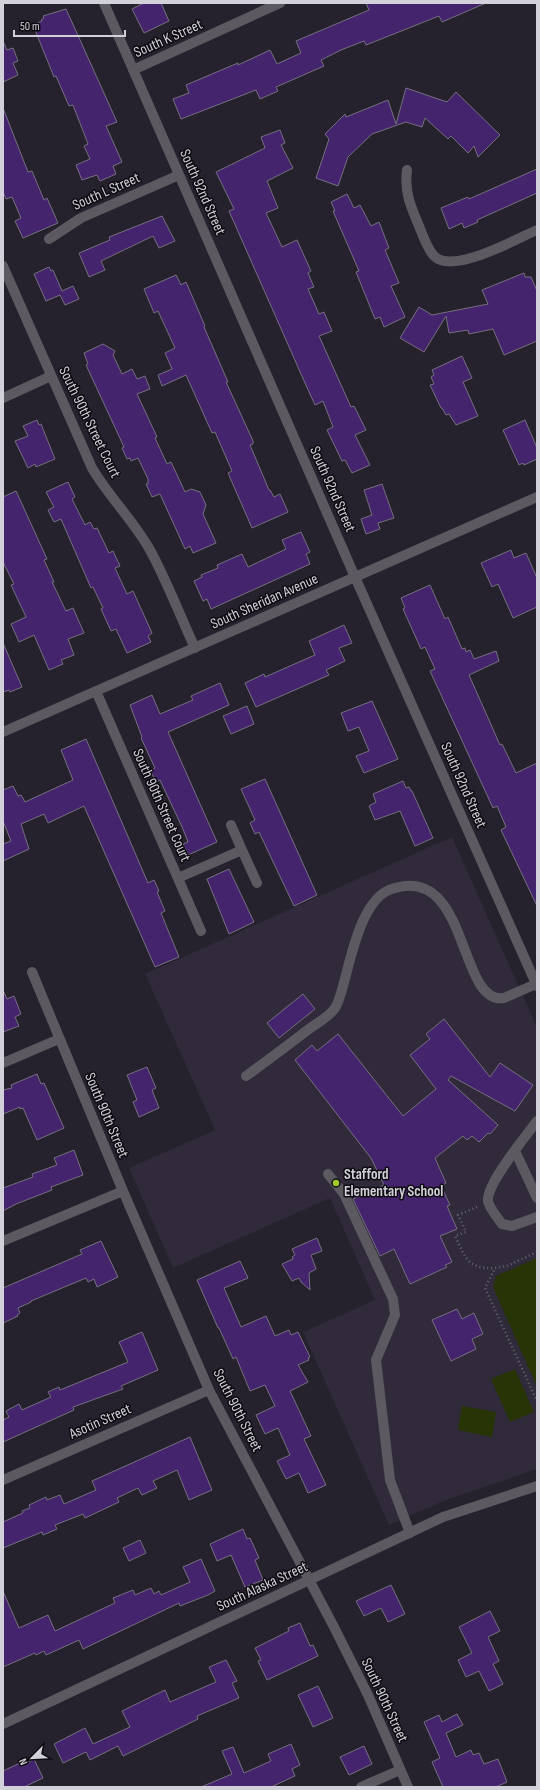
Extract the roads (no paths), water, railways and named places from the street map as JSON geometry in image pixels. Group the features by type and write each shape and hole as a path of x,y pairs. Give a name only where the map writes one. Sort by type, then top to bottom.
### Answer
{"street":[{"name":"South 92nd Street","path":"104,3 355,577 536,981"},
{"name":"South K Street","path":"133,70 280,3"},
{"path":"407,170 406,190 428,248 435,257 445,262 456,262 472,258 537,230"},
{"name":"South L Street","path":"49,239 81,218 179,175"},
{"name":"South 90th Street Court","path":"3,266 92,468 102,486 137,530 150,551 195,648"},
{"path":"3,398 51,376"},
{"name":"South Sheridan Avenue","path":"3,732 537,497"},
{"name":"South 90th Street Court","path":"96,691 201,931"},
{"path":"231,825 257,882"},
{"path":"178,878 242,850"},
{"path":"246,1076 335,1008 364,915 374,901 388,891 404,887 419,888 426,890 442,902 451,915 480,985 490,997 498,999 504,998 536,981"},
{"name":"South 90th Street","path":"32,972 122,1190 209,1390 310,1580 368,1695 408,1787"},
{"path":"3,1063 59,1039"},
{"path":"537,1121 489,1190 488,1202 502,1224 512,1226 537,1217"},
{"path":"515,1151 537,1198"},
{"path":"328,1174 344,1194 393,1299 395,1315 376,1360 390,1480 410,1533"},
{"path":"3,1241 122,1190"},
{"name":"Asotin Street","path":"3,1480 209,1390"},
{"name":"South Alaska Street","path":"3,1724 443,1517 537,1486"},
{"path":"361,1787 400,1770"}],"place":[{"name":"Stafford Elementary School","path":"336,1183"}]}
